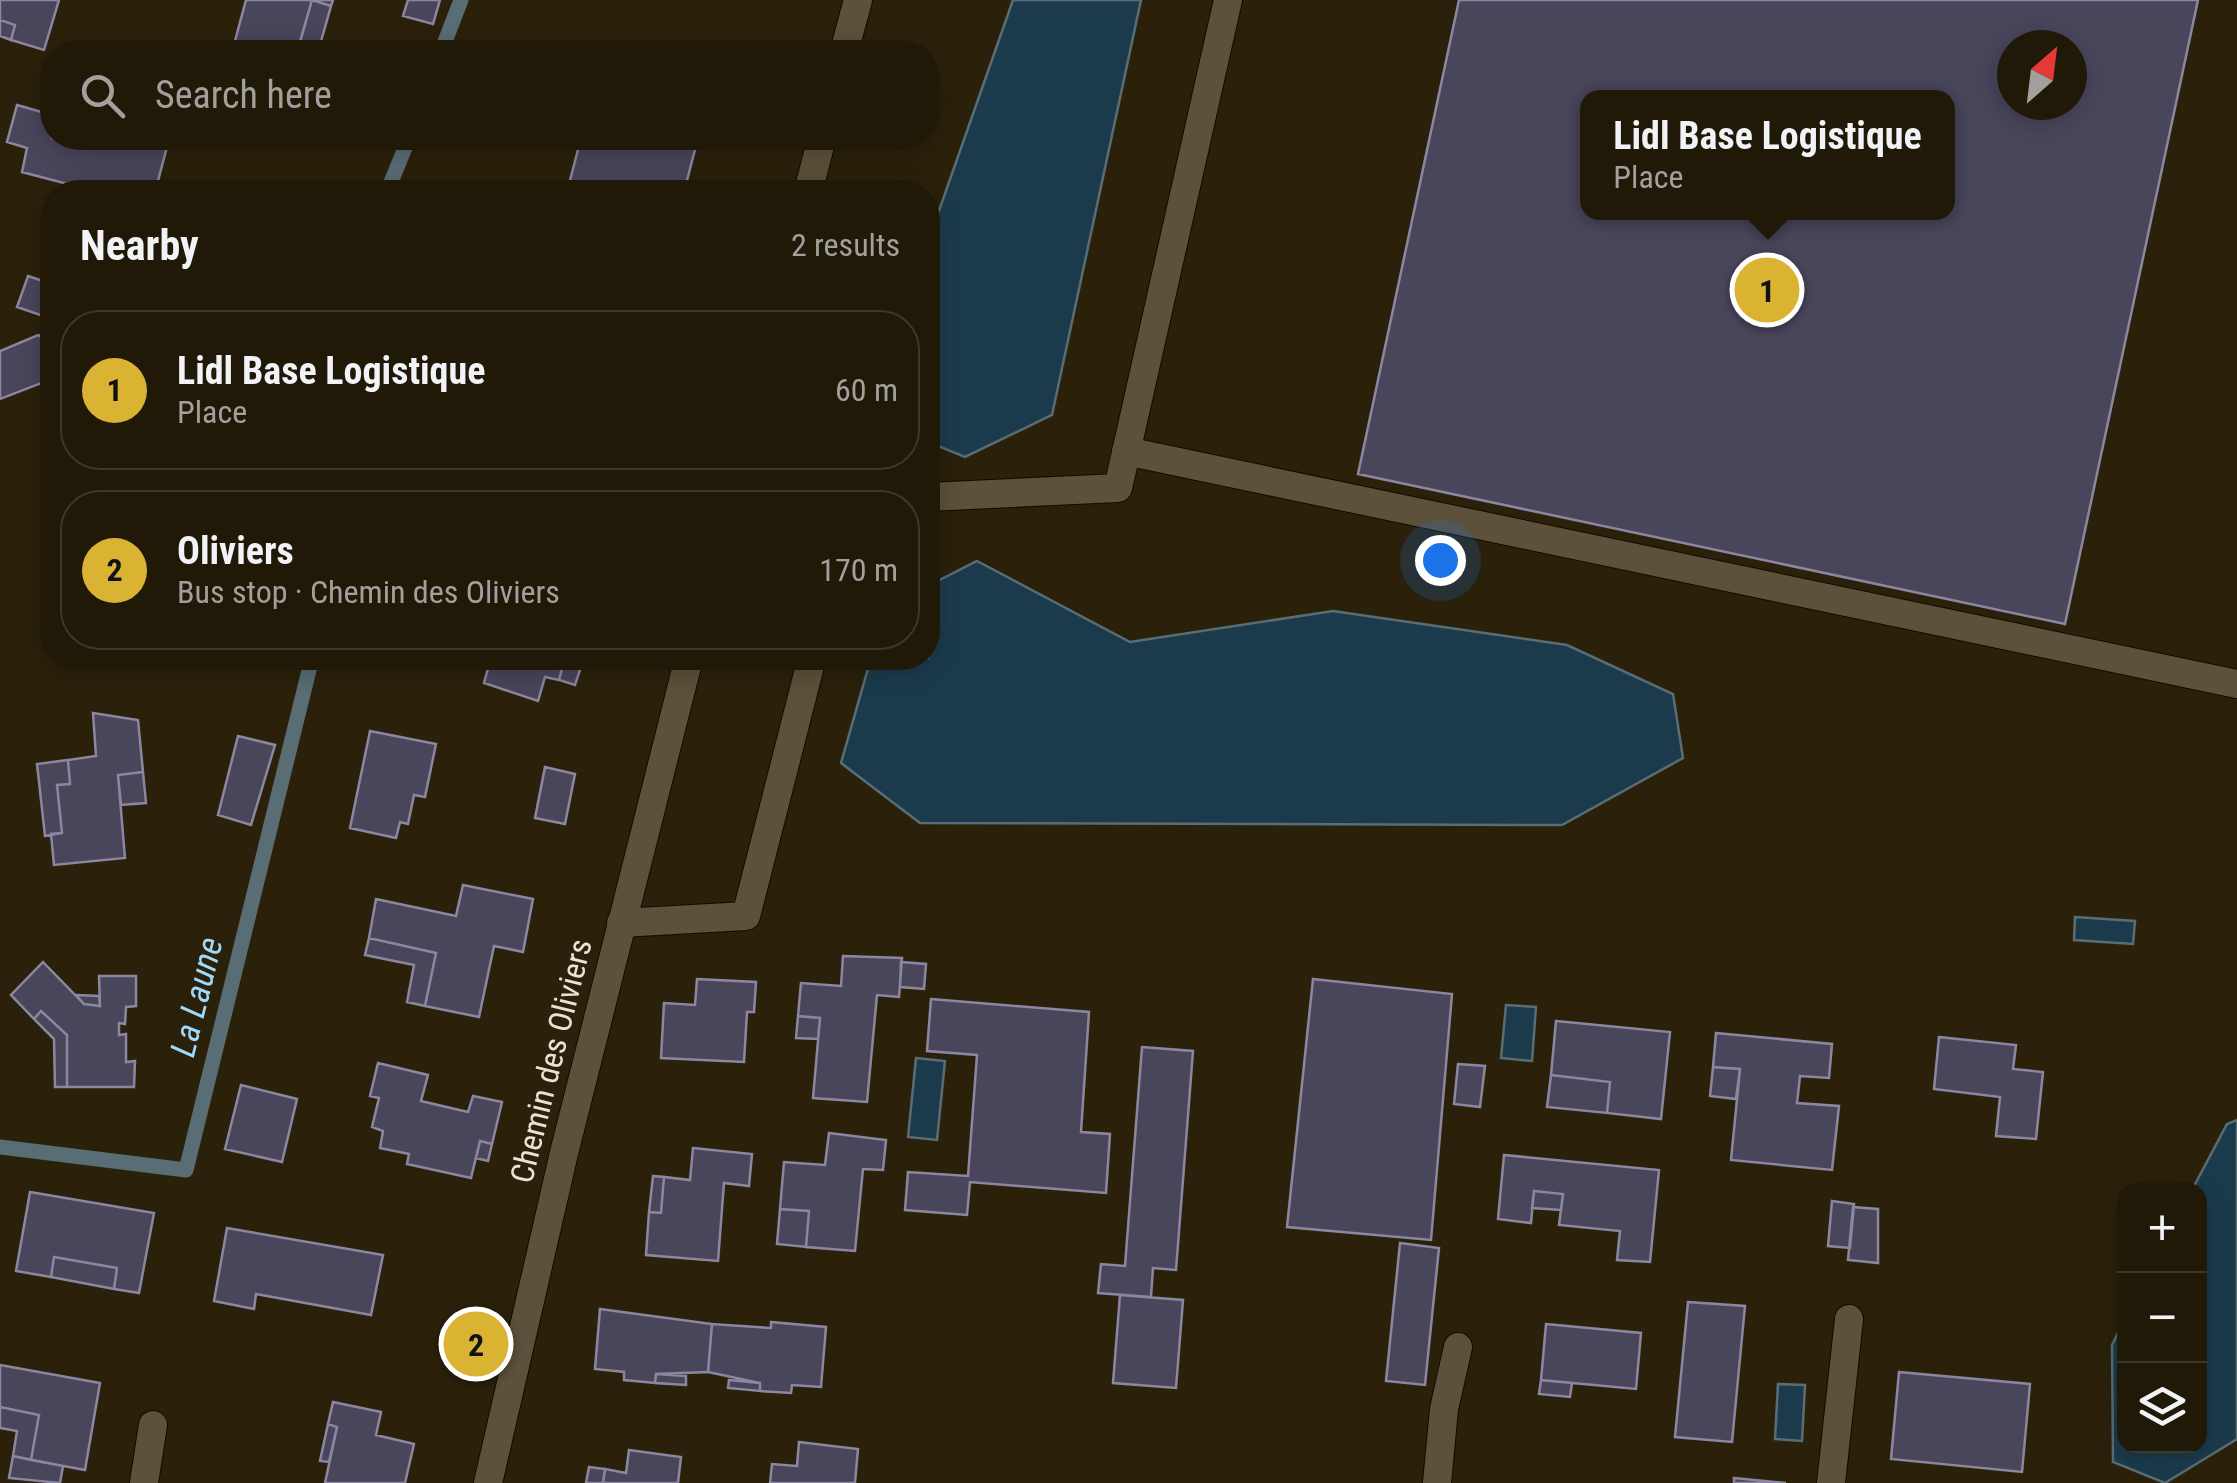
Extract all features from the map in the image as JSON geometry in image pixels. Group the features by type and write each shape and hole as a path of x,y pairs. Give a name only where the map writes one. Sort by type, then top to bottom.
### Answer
{"street":[{"path":"847,40 858,0"},
{"path":"940,496 1118,488 1228,0"},
{"path":"811,180 819,150"},
{"path":"1126,451 2237,684"},
{"name":"Chemin des Oliviers","path":"488,1483 686,670"},
{"path":"622,923 746,916 809,670"},
{"path":"1830,1483 1849,1320"},
{"path":"1437,1483 1444,1409 1458,1347"},
{"path":"144,1483 153,1425"}],"water":[{"path":"1013,0 1141,0 1052,415 965,457 940,447 940,208"},
{"path":"977,561 1130,642 1333,611 1567,645 1673,694 1683,758 1562,825 920,823 841,763 868,670 940,670 940,580"},
{"path":"2075,917 2135,921 2133,944 2074,940"},
{"path":"1506,1005 1536,1007 1532,1061 1501,1058"},
{"path":"916,1058 945,1061 937,1140 908,1137"},
{"path":"2237,1120 2237,1439 2165,1483 2113,1462 2112,1345 2117,1335 2117,1453 2207,1453 2207,1183 2196,1183 2227,1124"},
{"path":"1778,1384 1805,1385 1802,1441 1775,1439"}],"building":[{"path":"0,0 59,0 47,40 40,40 40,49 11,40 15,25 0,20"},
{"path":"246,0 312,0 300,40 235,40"},
{"path":"312,0 333,0 331,6"},
{"path":"312,0 331,6 321,40 301,40"},
{"path":"408,0 440,0 433,24 403,16"},
{"path":"1459,0 2198,0 2065,624 1358,474"},
{"path":"0,20 15,25 11,40 0,36"},
{"path":"17,105 40,112 40,150 166,150 158,180 53,180 22,172 27,148 7,142"},
{"path":"578,150 695,150 687,180 570,180"},
{"path":"28,276 40,280 40,315 17,307"},
{"path":"40,336 40,384 0,399 0,351"},
{"path":"488,670 562,670 559,680 545,677 538,701 484,683"},
{"path":"562,670 580,670 575,685 559,680"},
{"path":"93,713 138,720 143,772 118,775 125,858 54,865 51,834 62,833 57,785 70,784 68,760 96,756"},
{"path":"370,731 436,744 425,797 414,795 408,824 400,822 396,838 350,828"},
{"path":"238,736 275,745 251,825 218,815"},
{"path":"68,760 70,784 57,785 62,833 45,836 37,764"},
{"path":"545,767 575,774 565,824 535,818"},
{"path":"143,772 146,803 121,805 118,775"},
{"path":"463,885 533,899 523,952 494,946 479,1017 425,1006 436,953 369,938 376,899 456,916"},
{"path":"369,938 436,953 425,1006 407,1002 414,965 365,955"},
{"path":"843,956 902,958 899,997 877,995 867,1102 813,1098 820,1018 798,1016 801,983 841,986"},
{"path":"43,962 84,1004 100,1006 99,976 136,976 136,1006 126,1007 125,1024 119,1023 119,1035 126,1034 126,1062 135,1061 134,1087 67,1087 67,1035 41,1011 34,1019 11,995"},
{"path":"901,962 926,964 924,989 900,987"},
{"path":"697,979 756,982 754,1012 747,1012 744,1062 661,1058 664,1003 695,1005"},
{"path":"1313,979 1452,994 1431,1240 1287,1227"},
{"path":"76,995 99,996 100,1006 84,1004"},
{"path":"931,999 1089,1012 1081,1132 1110,1134 1106,1193 970,1182 967,1215 905,1210 908,1172 968,1176 977,1055 927,1051"},
{"path":"41,1011 67,1035 67,1087 55,1087 54,1039 34,1019"},
{"path":"798,1016 820,1018 818,1039 796,1038"},
{"path":"1556,1021 1670,1032 1661,1119 1607,1113 1610,1082 1551,1075"},
{"path":"1716,1033 1832,1044 1829,1078 1800,1076 1797,1103 1839,1106 1832,1170 1731,1160 1740,1069 1713,1067"},
{"path":"1939,1037 2016,1045 2013,1069 2043,1072 2036,1139 1996,1136 2000,1097 1934,1089"},
{"path":"1142,1047 1193,1051 1176,1270 1153,1268 1151,1297 1098,1293 1101,1264 1125,1266"},
{"path":"378,1063 428,1075 421,1101 468,1112 473,1096 502,1102 492,1144 480,1141 471,1178 407,1164 409,1154 380,1148 383,1131 372,1127 379,1098 370,1096"},
{"path":"1458,1064 1485,1066 1480,1107 1454,1104"},
{"path":"1713,1067 1740,1069 1736,1099 1710,1096"},
{"path":"1551,1075 1610,1082 1607,1113 1547,1107"},
{"path":"241,1085 297,1099 282,1162 225,1149"},
{"path":"829,1133 886,1140 883,1170 863,1169 855,1251 806,1247 809,1211 780,1209 784,1162 825,1165"},
{"path":"480,1141 492,1144 488,1161 476,1158"},
{"path":"693,1148 752,1154 749,1186 724,1183 718,1261 646,1255 649,1212 661,1213 664,1177 690,1180"},
{"path":"1504,1155 1659,1170 1650,1262 1617,1260 1620,1231 1559,1225 1563,1194 1534,1191 1531,1223 1498,1219"},
{"path":"653,1176 664,1177 661,1213 649,1212"},
{"path":"1534,1191 1563,1194 1561,1210 1532,1208"},
{"path":"30,1192 154,1213 139,1293 114,1289 117,1268 54,1257 51,1277 16,1271"},
{"path":"1832,1201 1854,1204 1850,1248 1828,1246"},
{"path":"1853,1207 1878,1209 1878,1263 1848,1260"},
{"path":"780,1209 809,1211 806,1247 777,1244"},
{"path":"227,1228 383,1255 371,1315 256,1294 254,1309 214,1301"},
{"path":"1400,1243 1439,1248 1425,1385 1386,1381"},
{"path":"54,1257 117,1268 114,1289 51,1277"},
{"path":"1120,1295 1183,1300 1176,1388 1113,1383"},
{"path":"1688,1302 1745,1306 1732,1442 1675,1437"},
{"path":"600,1309 712,1324 708,1372 656,1374 655,1383 624,1380 624,1372 595,1369"},
{"path":"771,1322 826,1327 821,1387 792,1385 791,1393 760,1391 760,1383 708,1372 712,1324 771,1328"},
{"path":"1546,1324 1641,1333 1636,1389 1541,1380"},
{"path":"0,1365 100,1383 85,1470 31,1460 39,1415 0,1407"},
{"path":"1899,1372 2030,1384 2022,1472 1891,1459"},
{"path":"656,1374 686,1376 686,1385 655,1383"},
{"path":"729,1380 760,1383 760,1391 728,1388"},
{"path":"1541,1380 1572,1383 1570,1397 1539,1394"},
{"path":"333,1402 381,1412 376,1435 414,1444 405,1483 325,1483 337,1427 328,1424"},
{"path":"0,1407 39,1415 31,1460 13,1456 17,1431 0,1428"},
{"path":"328,1424 337,1427 329,1462 320,1461"},
{"path":"799,1442 858,1449 855,1483 770,1483 772,1464 797,1466"},
{"path":"629,1450 681,1457 678,1483 603,1483 605,1469 626,1473"},
{"path":"13,1456 63,1466 60,1483 9,1478"},
{"path":"589,1467 605,1469 603,1483 586,1483"},
{"path":"1734,1478 1786,1483 1734,1483"}],"waterway":[{"name":"La Laune","path":"446,40 461,0"},
{"name":"La Laune","path":"392,180 404,150"},
{"name":"La Laune","path":"0,1147 186,1170 309,670"}],"place":[{"name":"Lidl Base Logistique","path":"1767,290"},
{"name":"Oliviers","path":"476,1344"}]}
